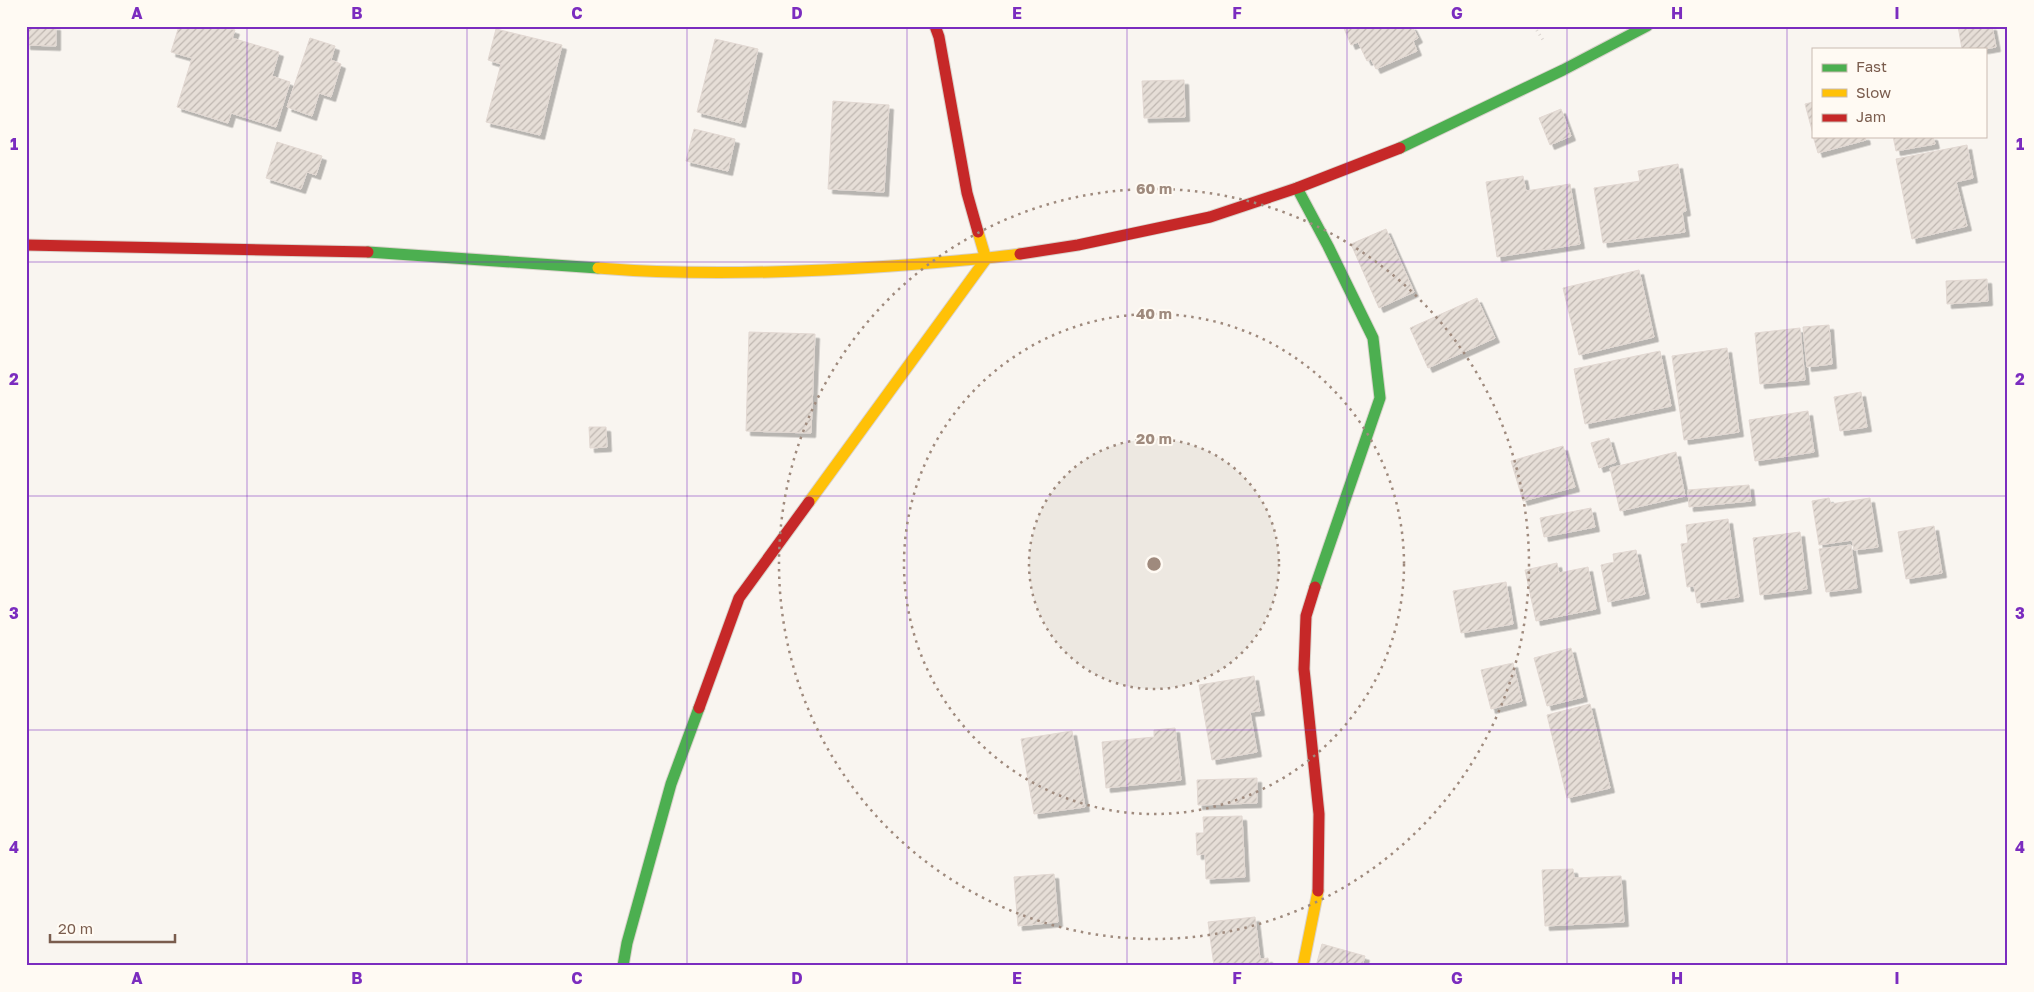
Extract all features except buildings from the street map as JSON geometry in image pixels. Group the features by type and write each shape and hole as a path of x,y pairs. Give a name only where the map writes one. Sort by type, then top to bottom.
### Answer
{"street":[{"path":"935,26 940,37 967,193 986,260"},
{"path":"26,245 375,252 659,273 821,271 986,260 1078,245 1210,217 1297,188 1416,142 1563,70 1647,26"},
{"path":"1297,188 1374,338 1380,398 1328,546 1306,616 1304,669 1320,814 1319,888 1303,966"},
{"path":"623,966 627,943 672,784 739,598 986,260"}],"traffic: fast":[{"path":"1400,148 1563,70 1647,26"},
{"path":"1297,188 1373,338 1380,398 1315,587"},
{"path":"368,252 598,268"},
{"path":"623,966 627,943 671,784 699,708"}],"traffic: slow":[{"path":"809,502 986,259 978,232"},
{"path":"598,268 707,273 781,272 923,264 1020,254"},
{"path":"1303,966 1318,891"}],"traffic: jam":[{"path":"935,26 939,37 967,193 978,232"},
{"path":"1020,254 1078,245 1210,217 1297,188 1400,148"},
{"path":"26,245 368,252"},
{"path":"699,708 739,598 809,502"},
{"path":"1315,587 1306,616 1304,669 1319,814 1318,891"}]}
